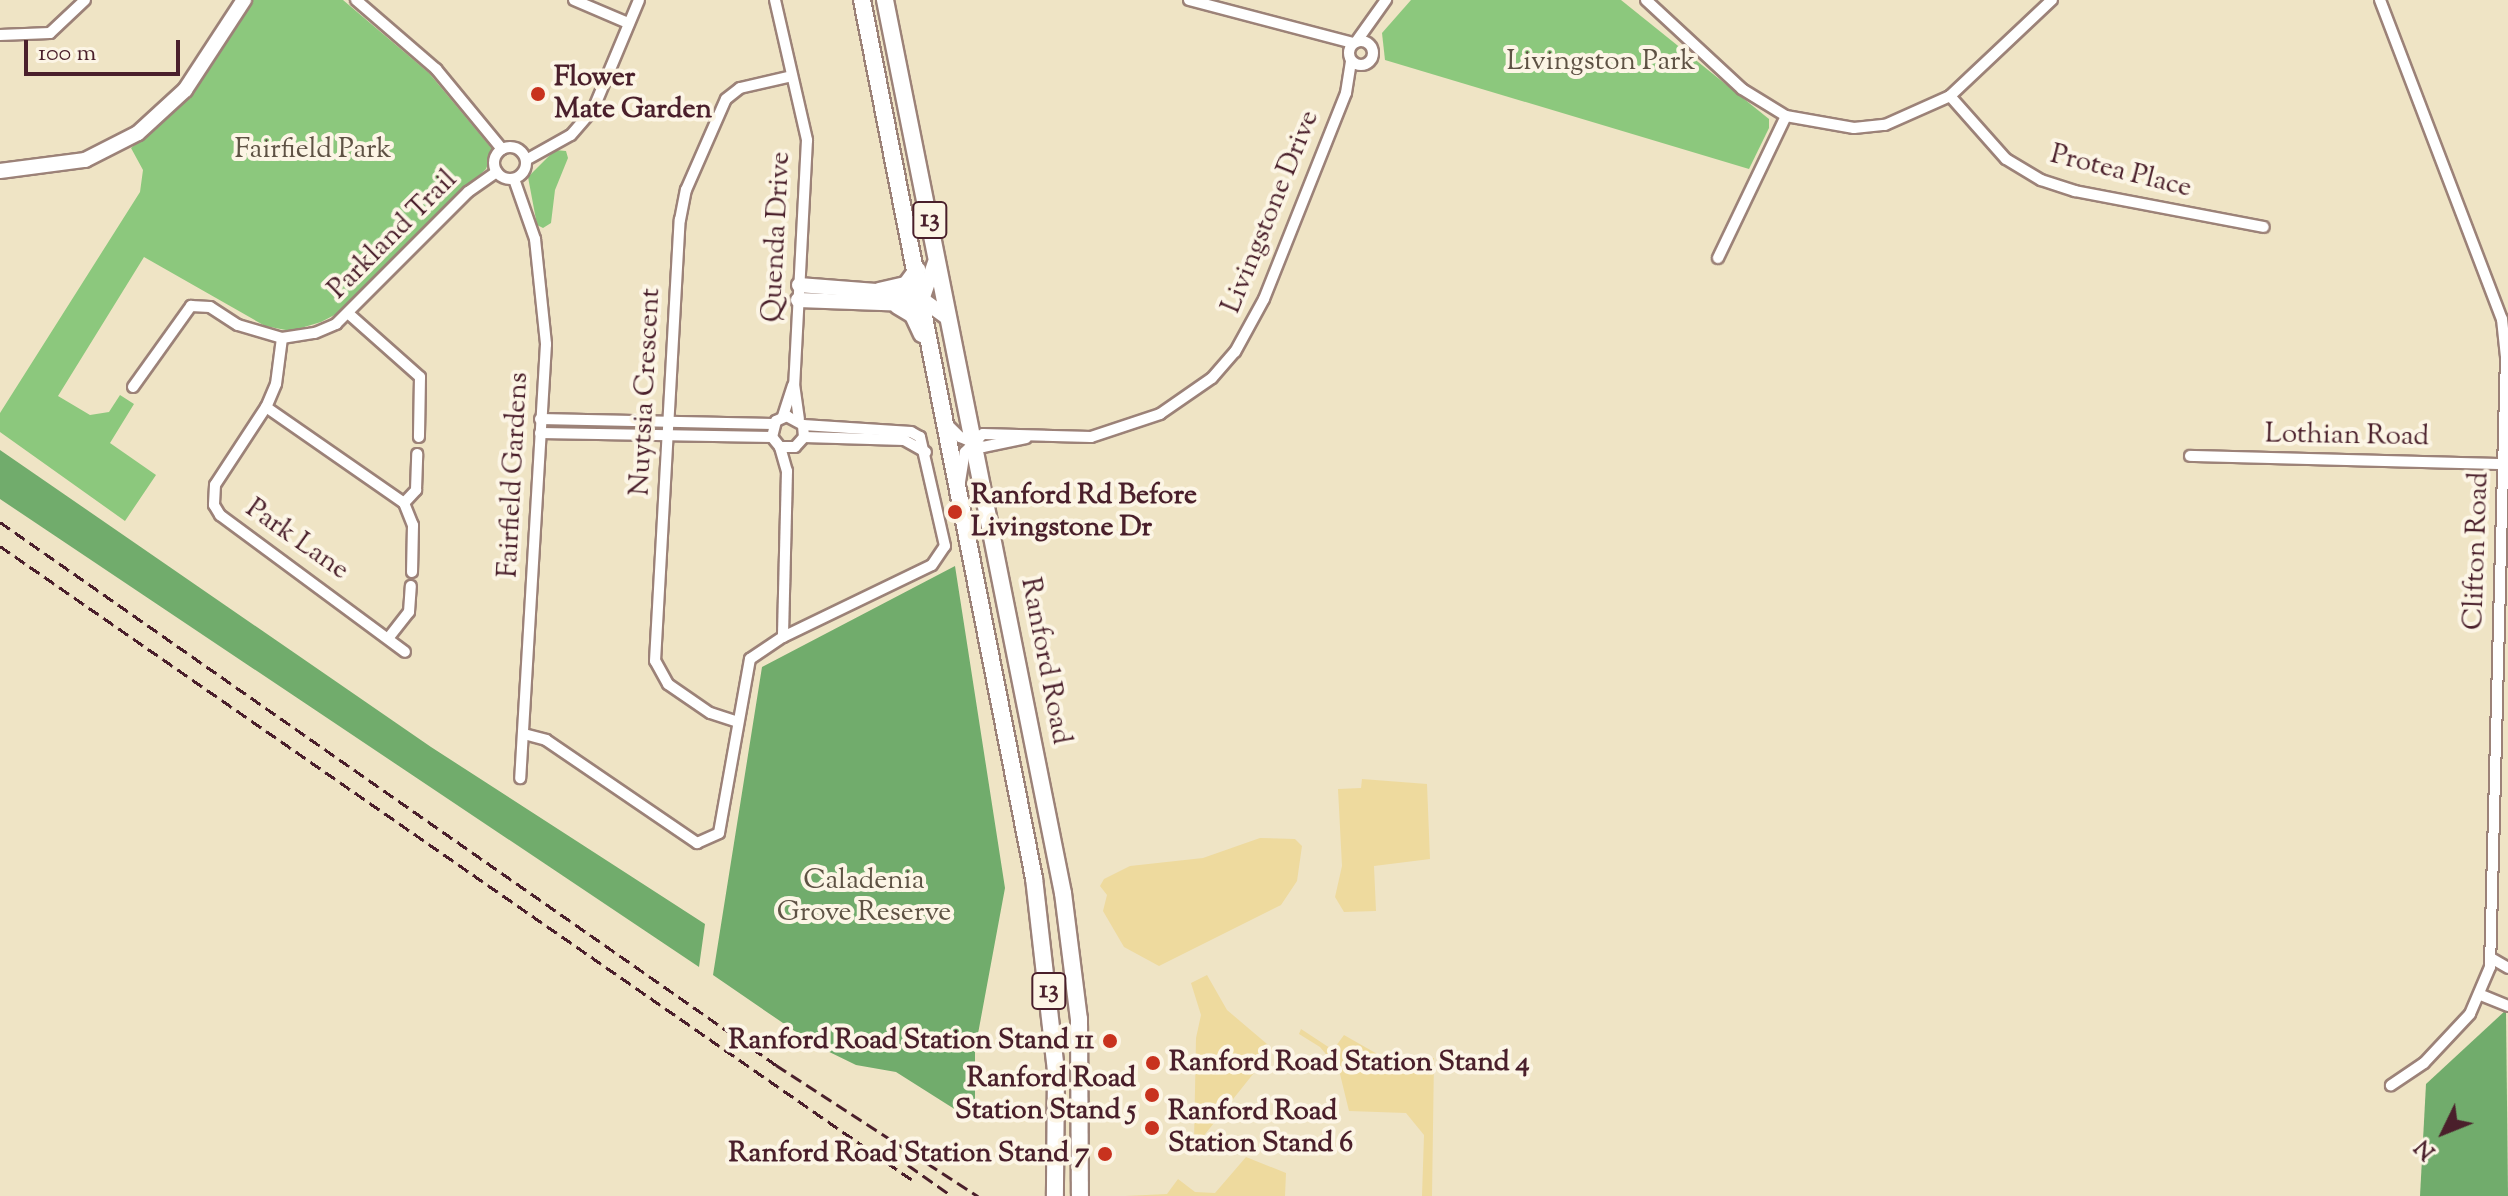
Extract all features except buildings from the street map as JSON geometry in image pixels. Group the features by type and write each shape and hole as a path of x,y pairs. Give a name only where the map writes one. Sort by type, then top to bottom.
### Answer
{"main road":[{"name":"Ranford Road","path":"862,0 923,297 1041,924 1056,1070 1055,1196"},
{"name":"Ranford Road","path":"885,0 978,444 981,474 1074,969 1081,1070 1080,1196"},
{"path":"879,291 906,285 917,270"},
{"path":"898,306 919,322 935,373"}],"street":[{"path":"0,35 50,33 85,0"},
{"path":"0,171 85,160 138,133 185,90 244,0"},
{"path":"356,0 436,69 502,149"},
{"path":"574,0 628,23"},
{"path":"526,160 571,135 593,110 639,0"},
{"name":"Quenda Drive","path":"775,0 807,140 794,384 802,427"},
{"path":"1189,0 1372,49 1375,19"},
{"path":"1355,43 1386,0"},
{"path":"1646,0 1742,89 1786,116 1834,127 1885,125 1950,96 2052,0"},
{"name":"Clifton Road","path":"2380,0 2502,319 2506,356 2491,958 2481,995 2451,1037 2391,1085"},
{"path":"1327,39 1350,58 1366,64"},
{"name":"Livingstone Drive","path":"1346,93 1355,43"},
{"name":"Livingstone Drive","path":"978,444 1026,438 1091,437 1131,426 1160,414 1212,378 1253,325 1346,93 1366,64 1372,49"},
{"name":"Nuytsia Crescent","path":"738,722 710,713 668,684 655,661 668,422 686,190 726,99 740,88 792,76"},
{"name":"Protea Place","path":"1950,96 2006,159 2041,180 2075,191 2264,227"},
{"path":"1718,258 1786,116"},
{"path":"513,147 526,160 525,171 514,179 497,172 494,161 502,149 513,147"},
{"name":"Parkland Trail","path":"133,387 191,306 210,307 238,325 282,338 315,333 349,314 468,192 497,172"},
{"name":"Fairfield Gardens","path":"514,179 535,239 544,291 540,433 520,778"},
{"path":"799,292 898,306 923,297 934,275 936,253"},
{"path":"799,292 879,291 923,297 950,319"},
{"path":"349,314 420,377 419,437"},
{"name":"Park Lane","path":"282,338 276,384 266,407 215,485 214,505 220,515 390,636 405,652"},
{"name":"Quenda Drive","path":"783,416 794,384"},
{"path":"266,407 404,503 413,525 412,572"},
{"path":"524,734 546,740 697,843 709,841 724,823 750,659 783,637 940,558 945,546 926,452 904,440 802,427 783,416 773,424 540,419"},
{"path":"944,419 978,444 958,493"},
{"path":"773,424 772,437 780,447 787,471"},
{"path":"783,637 787,471 802,427"},
{"path":"540,433 772,437"},
{"name":"Livingstone Drive","path":"978,444 988,433 1026,438"},
{"path":"780,447 795,447"},
{"path":"404,503 416,490 417,454"},
{"name":"Lothian Road","path":"2190,456 2503,464"},
{"path":"390,636 409,612 411,586"},
{"path":"783,610 799,629"},
{"path":"2491,958 2508,968"},
{"path":"2481,995 2508,1006"}],"green space":[{"name":"Fairfield Park","path":"253,0 343,0 429,73 493,150 486,169 346,309 321,322 291,331 265,326 144,257 58,396 90,415 109,412 120,395 134,404 110,443 156,475 125,521 0,432 0,413 140,192 143,170 131,148 179,108"},
{"name":"Livingston Park","path":"1411,0 1621,0 1769,119 1769,128 1749,169 1385,60 1382,33"},
{"path":"555,150 566,151 568,158 555,190 551,223 543,228 537,225 528,177"},
{"path":"0,450 431,747 705,924 699,967 0,499"},
{"name":"Caladenia Grove Reserve","path":"955,566 1005,888 975,1050 975,1122 896,1072 856,1065 815,1045 713,975 762,667"},
{"path":"2506,1010 2508,1196 2420,1196 2426,1084"}],"sand":[{"path":"1362,779 1427,784 1430,859 1374,866 1376,911 1344,912 1335,897 1342,866 1338,789 1361,788"},
{"path":"1260,838 1295,839 1302,846 1297,881 1281,905 1159,966 1124,947 1103,911 1107,895 1100,886 1104,879 1130,866 1203,858"},
{"path":"1207,975 1227,1010 1273,1049 1198,1143 1194,1142 1196,1038 1201,1015 1191,983"},
{"path":"1301,1029 1333,1050 1344,1035 1379,1055 1434,1058 1432,1196 1422,1196 1424,1135 1406,1113 1349,1111 1339,1070 1320,1047 1299,1034"},
{"path":"1246,1157 1286,1173 1285,1196 1125,1196 1167,1194 1178,1179 1195,1192 1215,1193"}],"railway":[{"path":"0,522 776,1065 978,1196"},
{"path":"0,546 915,1182"},
{"path":"908,1165 952,1196"}],"place":[{"name":"Flower Mate Garden","path":"538,94"},
{"name":"Ranford Rd Before Livingstone Dr","path":"955,512"},
{"name":"Ranford Road Station Stand 11","path":"1110,1041"},
{"name":"Ranford Road Station Stand 4","path":"1153,1063"},
{"name":"Ranford Road Station Stand 5","path":"1152,1095"},
{"name":"Ranford Road Station Stand 6","path":"1152,1128"},
{"name":"Ranford Road Station Stand 7","path":"1105,1154"}]}
